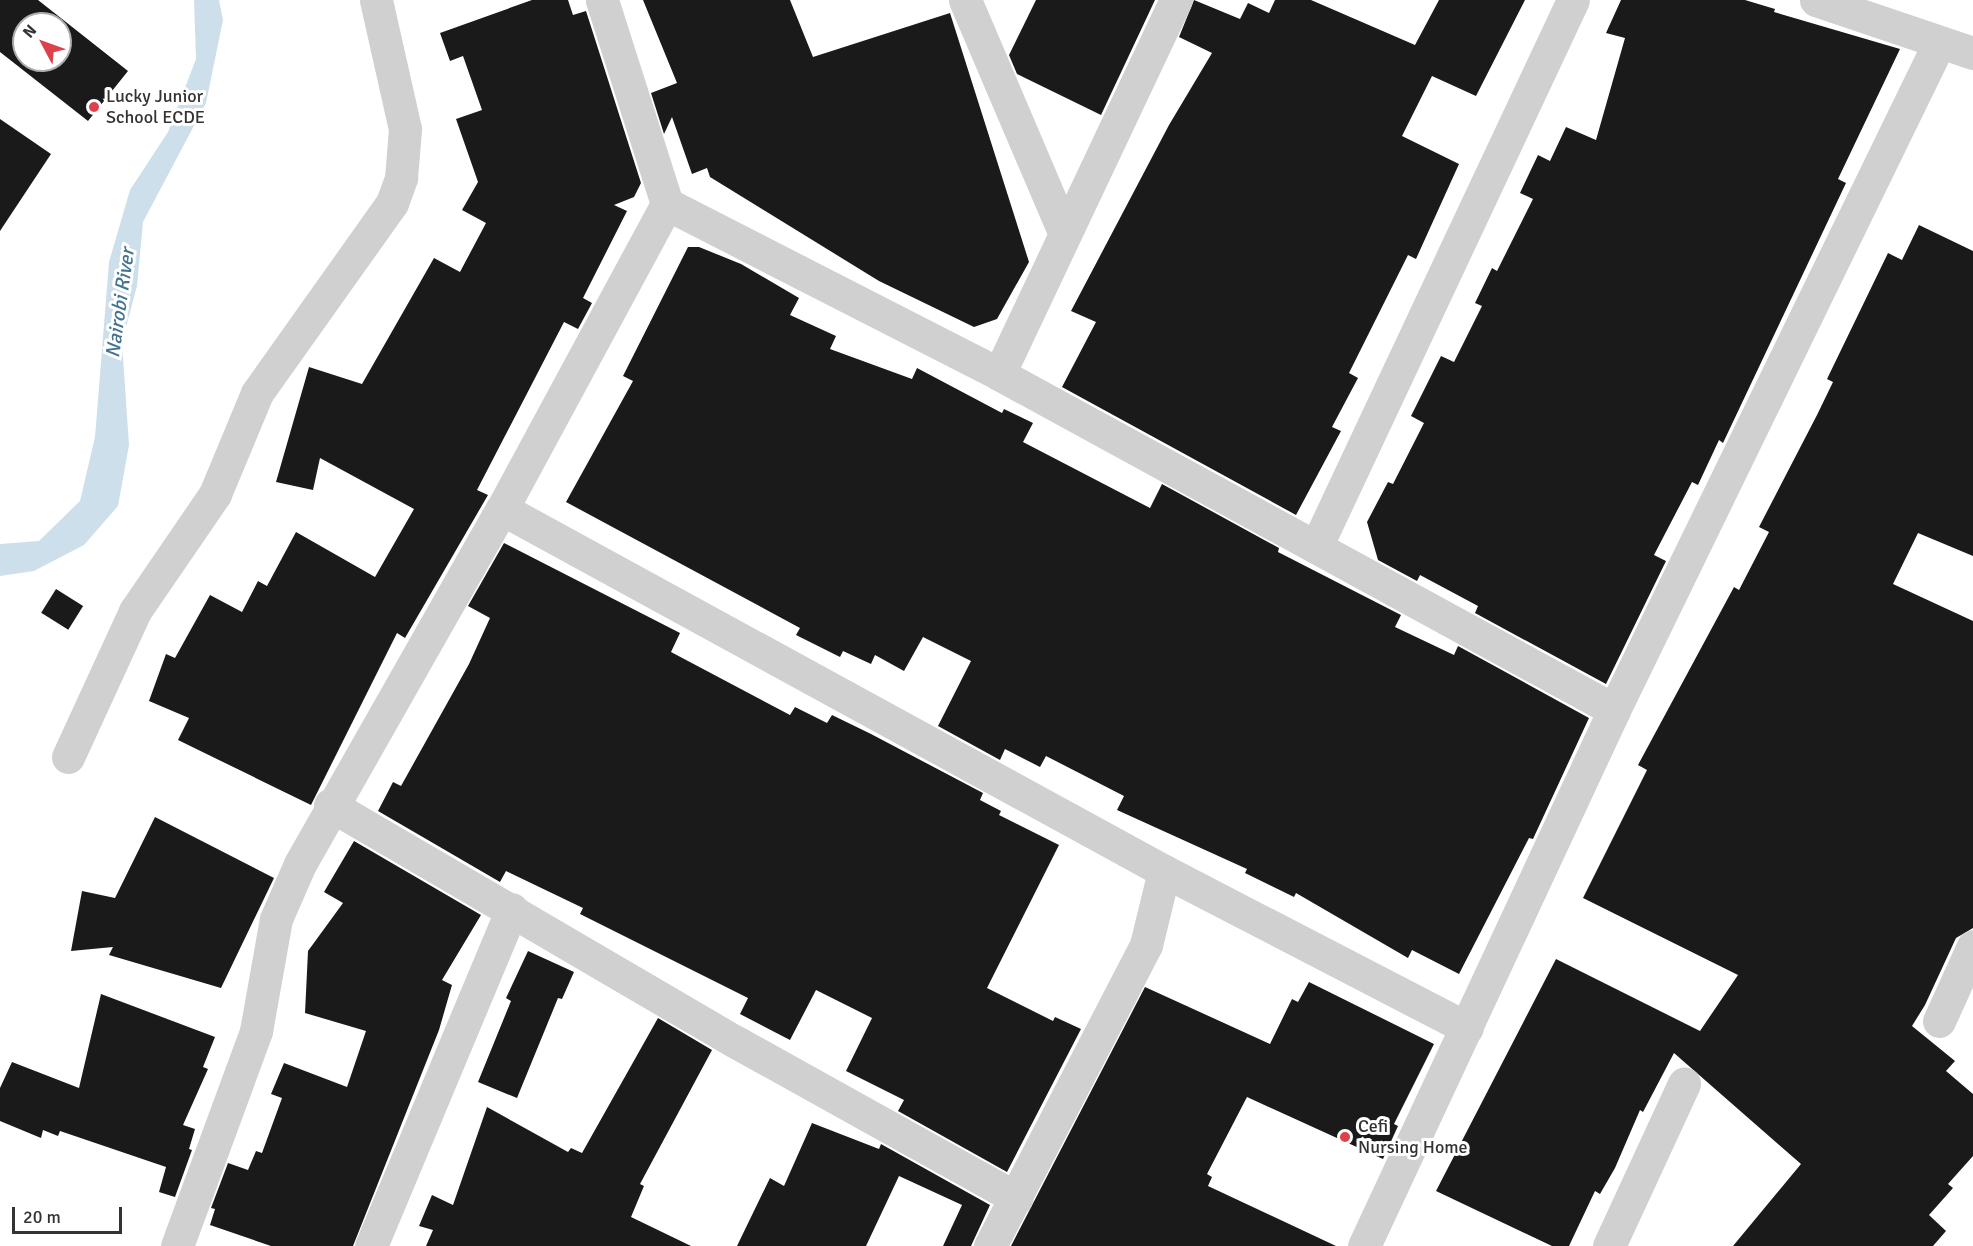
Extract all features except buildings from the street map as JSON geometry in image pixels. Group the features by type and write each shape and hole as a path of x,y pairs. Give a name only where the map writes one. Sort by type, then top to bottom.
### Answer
{"street":[{"path":"68,757 135,611 188,540 215,494 257,393 392,203 401,178 405,129 376,0"},
{"path":"602,0 667,204 999,374 1614,711"},
{"path":"965,0 1065,234"},
{"path":"999,374 1176,0"},
{"path":"1316,547 1573,0"},
{"path":"1816,0 1857,7 1939,43 1973,53"},
{"path":"1364,1246 1614,711 1939,43"},
{"path":"177,1246 256,1031 276,919 330,805 502,509 667,204"},
{"path":"502,509 1164,871 1467,1028"},
{"path":"330,805 1016,1198"},
{"path":"990,1246 1146,945 1164,871"},
{"path":"371,1246 512,909"},
{"path":"1939,1021 1973,946"},
{"path":"1609,1246 1684,1084"}],"water":[{"name":"Nairobi River","path":"194,0 219,0 223,20 206,103 143,222 137,286 122,342 129,445 118,506 84,545 34,571 0,576 0,544 39,541 80,501 95,437 109,262 130,190 168,132 196,59"}],"place":[{"name":"Lucky Junior School ECDE","path":"94,107"},
{"name":"Cefi Nursing Home","path":"1345,1137"}]}
